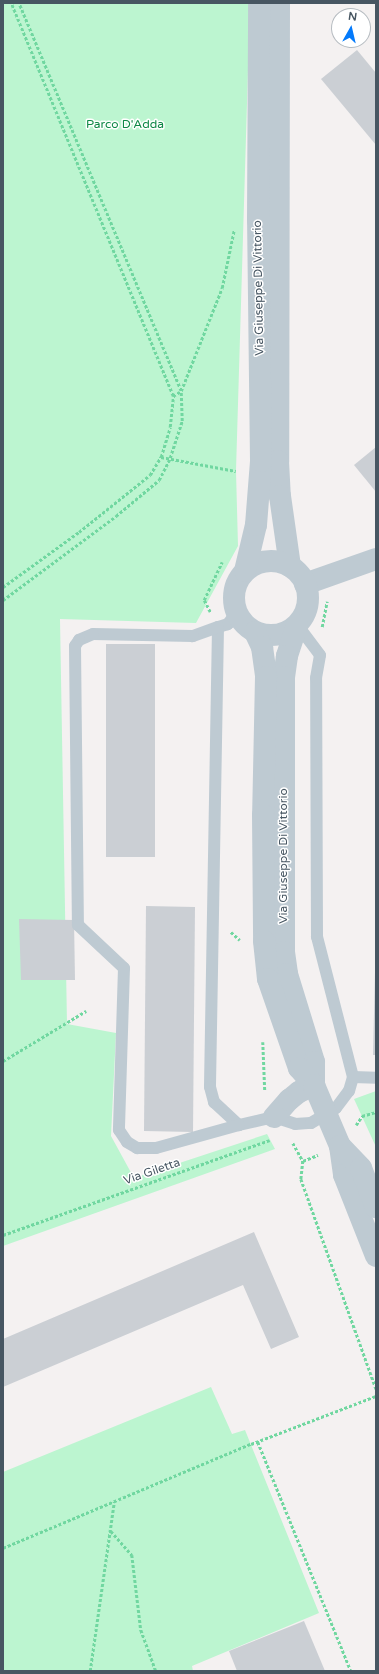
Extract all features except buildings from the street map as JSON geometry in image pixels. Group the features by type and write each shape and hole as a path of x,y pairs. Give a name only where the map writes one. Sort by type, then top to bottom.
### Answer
{"street":[{"name":"Via Giuseppe Di Vittorio","path":"245,571 256,525 261,460 258,220 259,3"},
{"name":"Via Giuseppe Di Vittorio","path":"279,3 278,461 280,496 290,566"},
{"path":"305,584 376,559"},
{"path":"272,561 282,562 290,566 298,572 305,584 308,596 304,616 297,625 290,630 276,634 255,632 247,627 236,613 233,598 238,580 245,571 257,564 272,561"},
{"name":"Via Giuseppe Di Vittorio","path":"297,625 287,656 284,677 284,952 287,974 314,1062 314,1085"},
{"name":"Via Giuseppe Di Vittorio","path":"255,632 262,647 266,677 263,815 266,967 272,992 300,1068 314,1085 340,1146 344,1175 376,1256"},
{"path":"274,1118 289,1100 299,1092 314,1085"},
{"name":"Via Giuseppe Di Vittorio","path":"340,1146 361,1168 376,1207"}],"lane":[{"path":"236,613 228,624 193,636 93,634 80,640 75,646 78,925 124,968 119,1130 127,1142 137,1148 156,1148 239,1125 274,1118 286,1122 306,1124 326,1115 336,1108 343,1101 349,1091 353,1077 317,937 316,678 320,655 297,625"},
{"path":"218,627 210,1086 214,1102 239,1125"},
{"path":"353,1077 364,1079 376,1078"}],"path":[{"path":"3,587 79,532 150,475 161,457 170,427 173,396 11,3"},
{"path":"3,600 116,516 159,480 170,458 182,421 181,391 19,3"},
{"path":"173,396 181,391 222,288 231,236 235,227 245,221 258,220"},
{"path":"3,1061 86,1011"},
{"path":"355,1127 362,1116 376,1112"},
{"name":"Via Giletta","path":"3,1235 284,1136 306,1124"},
{"path":"3,1548 258,1442 376,1396"},
{"path":"258,1442 351,1671"},
{"path":"90,1671 114,1501"},
{"path":"110,1530 132,1555 141,1630 156,1671"}],"green space":[{"name":"Parco D'Adda","path":"3,3 250,3 236,471 238,546 196,623 60,619 67,1024 116,1033 111,1136 134,1178 267,1134 275,1149 3,1246"},
{"path":"376,1091 376,1147 354,1099"},
{"path":"211,1387 232,1434 245,1430 319,1613 192,1666 193,1671 3,1671 3,1472"}]}
